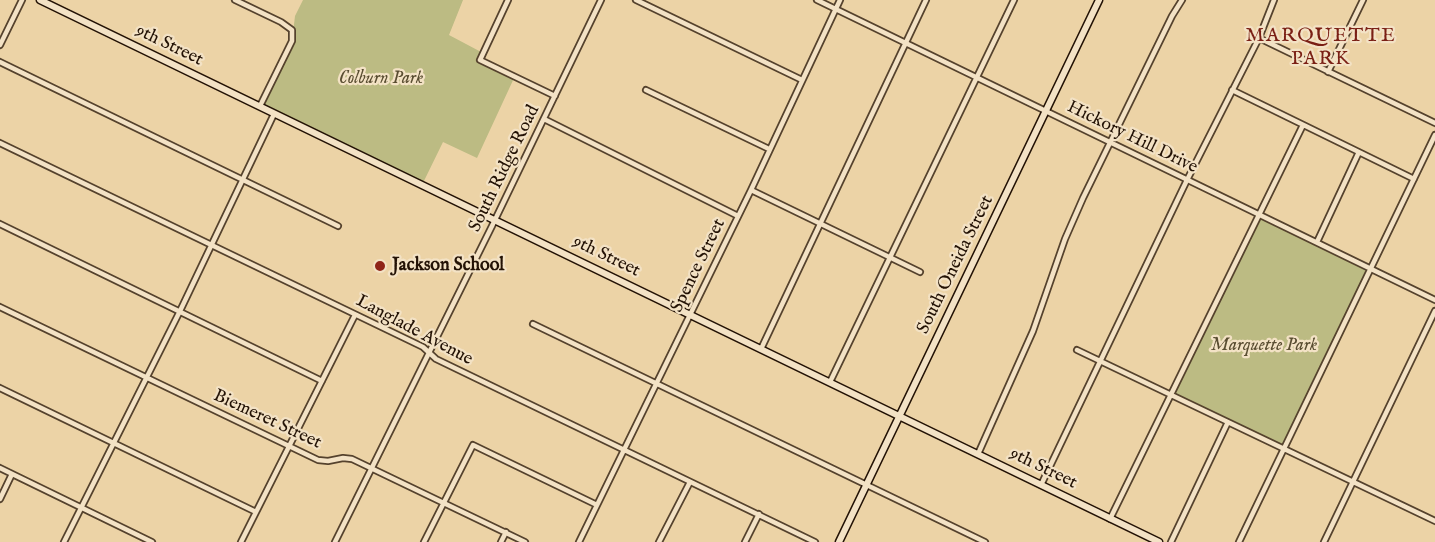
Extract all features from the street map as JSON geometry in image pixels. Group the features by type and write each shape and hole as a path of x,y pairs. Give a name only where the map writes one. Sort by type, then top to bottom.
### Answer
{"street":[{"path":"0,45 22,0"},
{"name":"9th Street","path":"40,0 1159,542"},
{"path":"235,0 281,22 292,30 292,40 260,106"},
{"path":"508,0 480,60 555,96"},
{"name":"South Ridge Road","path":"335,542 602,0"},
{"path":"636,0 802,80"},
{"name":"Hickory Hill Drive","path":"817,0 1435,300"},
{"name":"Spence Street","path":"579,542 751,190 840,0"},
{"path":"761,349 926,0"},
{"path":"830,382 1014,0"},
{"name":"South Oneida Street","path":"839,542 1099,0"},
{"path":"978,454 1033,331 1070,229 1110,142 1182,0"},
{"path":"1041,485 1187,180 1259,38 1274,0"},
{"path":"1328,72 1363,0"},
{"path":"1259,38 1435,123"},
{"path":"0,62 338,226"},
{"path":"646,90 769,149"},
{"path":"1232,90 1414,179"},
{"path":"64,542 180,312 274,114"},
{"path":"544,119 738,216"},
{"path":"1110,519 1303,125"},
{"path":"1239,542 1435,135"},
{"name":"Langlade Avenue","path":"0,143 423,347 436,359 815,542"},
{"path":"1317,242 1359,152"},
{"path":"751,190 920,272"},
{"path":"0,225 322,381"},
{"name":"Biemeret Street","path":"0,307 318,460 352,459 525,542"},
{"path":"1324,542 1435,311"},
{"path":"241,542 356,315"},
{"path":"534,324 985,542"},
{"path":"1077,350 1435,521"},
{"path":"0,388 256,512"},
{"path":"1171,542 1228,422"},
{"path":"424,542 473,445 597,505"},
{"path":"0,468 152,542"},
{"path":"0,499 12,474"},
{"path":"659,542 690,482"},
{"path":"745,542 759,514"},
{"path":"501,542 506,532"}],"green space":[{"name":"Colburn Park","path":"303,0 463,0 449,35 483,53 480,59 515,76 477,158 443,142 422,185 260,106 292,41 295,16"},
{"name":"Marquette Park","path":"1260,215 1370,269 1283,449 1171,395"}],"place":[{"name":"Jackson School","path":"380,266"}],"district":[{"name":"MARQUETTE PARK","path":"1321,48"}]}
